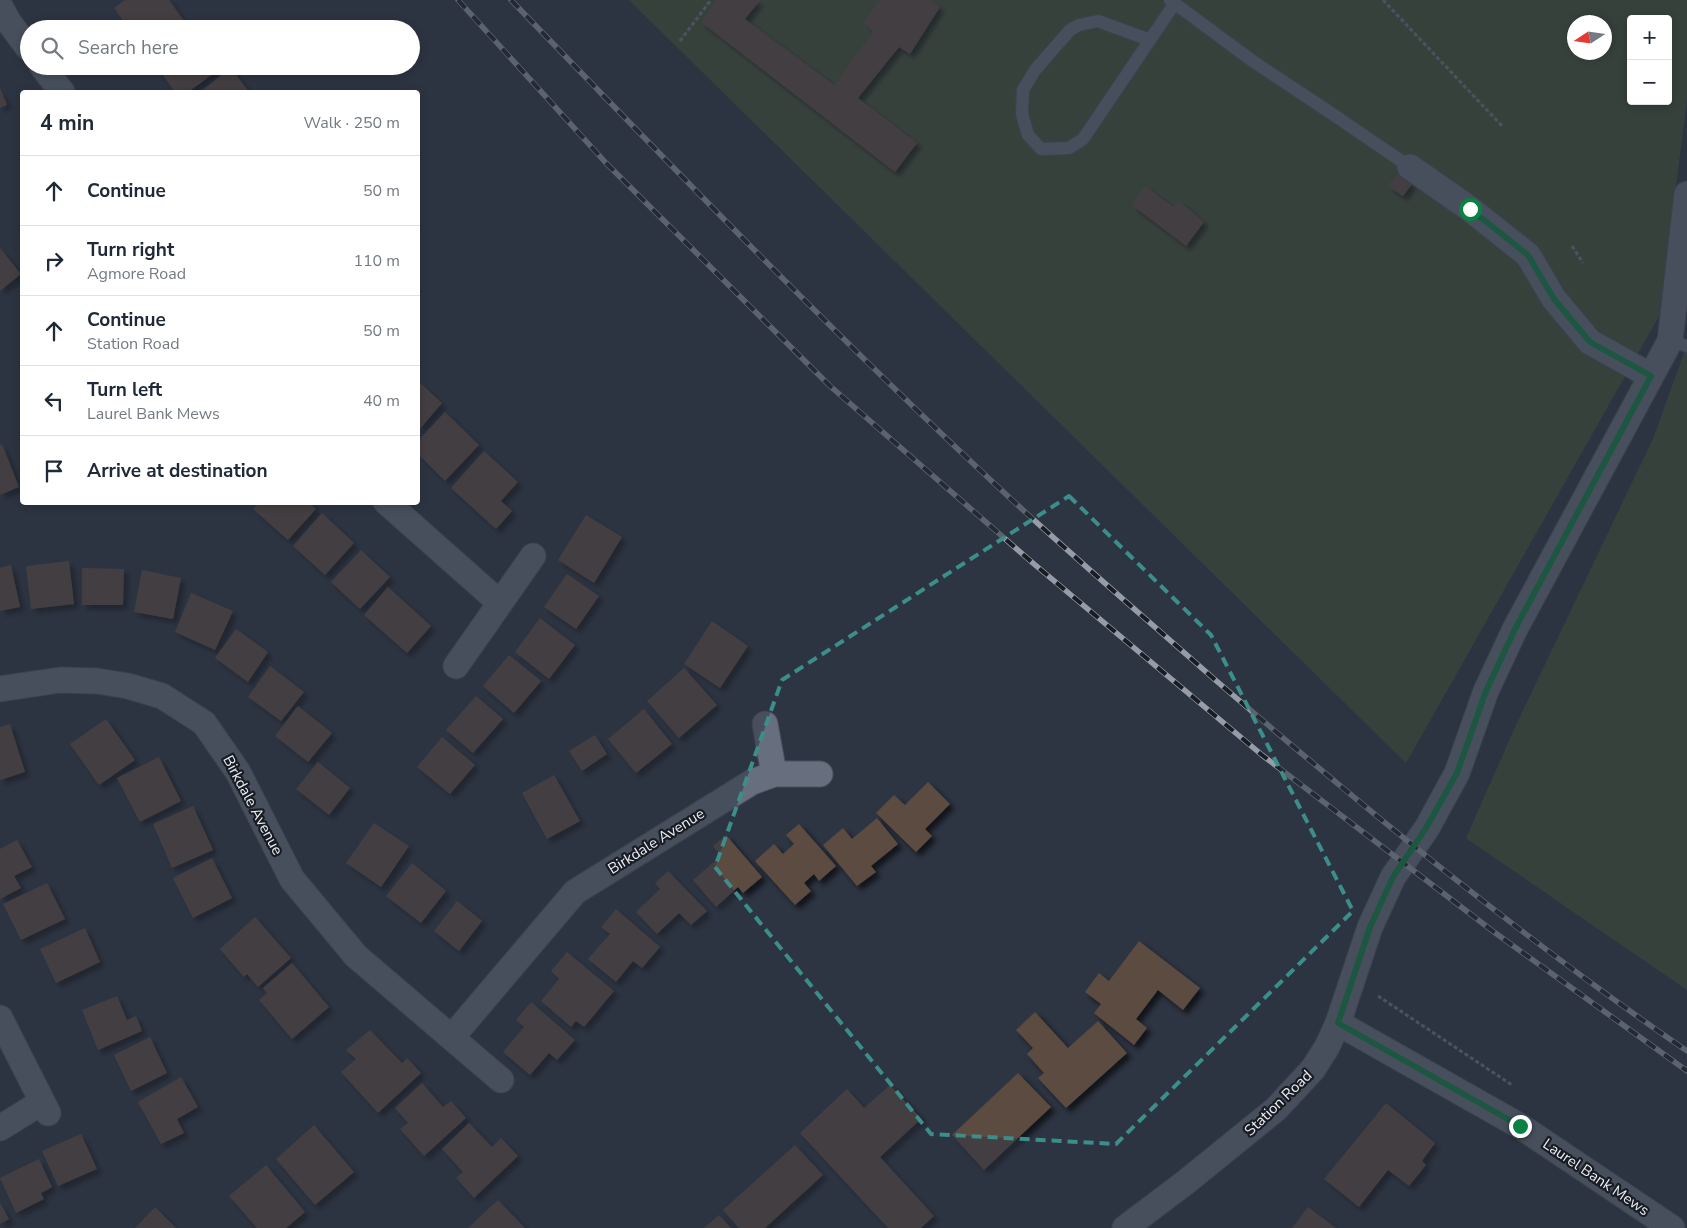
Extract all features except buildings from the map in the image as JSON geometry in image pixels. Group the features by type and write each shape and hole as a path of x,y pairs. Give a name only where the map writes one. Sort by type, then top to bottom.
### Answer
{"street":[{"path":"0,6 20,37"},
{"path":"49,75 60,90"},
{"path":"1410,167 1470,209 1528,255 1554,299 1590,342 1651,376"},
{"path":"1678,343 1687,194"},
{"name":"Station Road","path":"1125,1228 1186,1182 1276,1109 1313,1069 1327,1047 1338,1023 1359,958 1381,901 1393,877 1426,828 1457,773 1486,691 1515,629 1651,376 1678,343"},
{"path":"389,505 500,603"},
{"path":"456,666 533,556"},
{"name":"Birkdale Avenue","path":"0,689 60,680 104,682 128,686 162,696 204,723 238,772 292,879 356,956 501,1080"},
{"path":"765,724 774,774"},
{"name":"Birkdale Avenue","path":"452,1037 575,892 752,782 774,774 820,774"},
{"path":"0,1018 45,1108 0,1128"},
{"name":"Laurel Bank Mews","path":"1338,1023 1520,1126 1672,1228"}],"lane":[{"path":"1150,40 1098,21 1079,25 1070,30 1035,70 1023,90 1022,114 1028,135 1041,149 1069,148 1082,139 1150,40 1172,1 1254,62 1410,167"}],"path":[{"path":"680,41 711,0"},
{"path":"1383,0 1502,128"},
{"path":"1572,246 1583,263"}],"highlighted area":[{"path":"1069,496 1211,635 1353,911 1116,1144 931,1134 715,867 782,680"}],"green space":[{"path":"629,0 1687,0 1687,100 1659,316 1406,763"},
{"path":"1687,345 1687,990 1466,838 1517,723 1653,439"}],"railway":[{"path":"458,0 606,163 830,386 1034,564 1262,755 1494,932 1687,1071"},
{"path":"511,0 695,190 820,315 947,439 1061,544 1213,678 1386,824 1564,963 1687,1051"}],"route":[{"path":"1470,209 1528,255 1554,299 1590,342 1651,376 1515,629 1486,691 1457,773 1426,828 1393,877 1370,927 1338,1023 1520,1126"}]}
